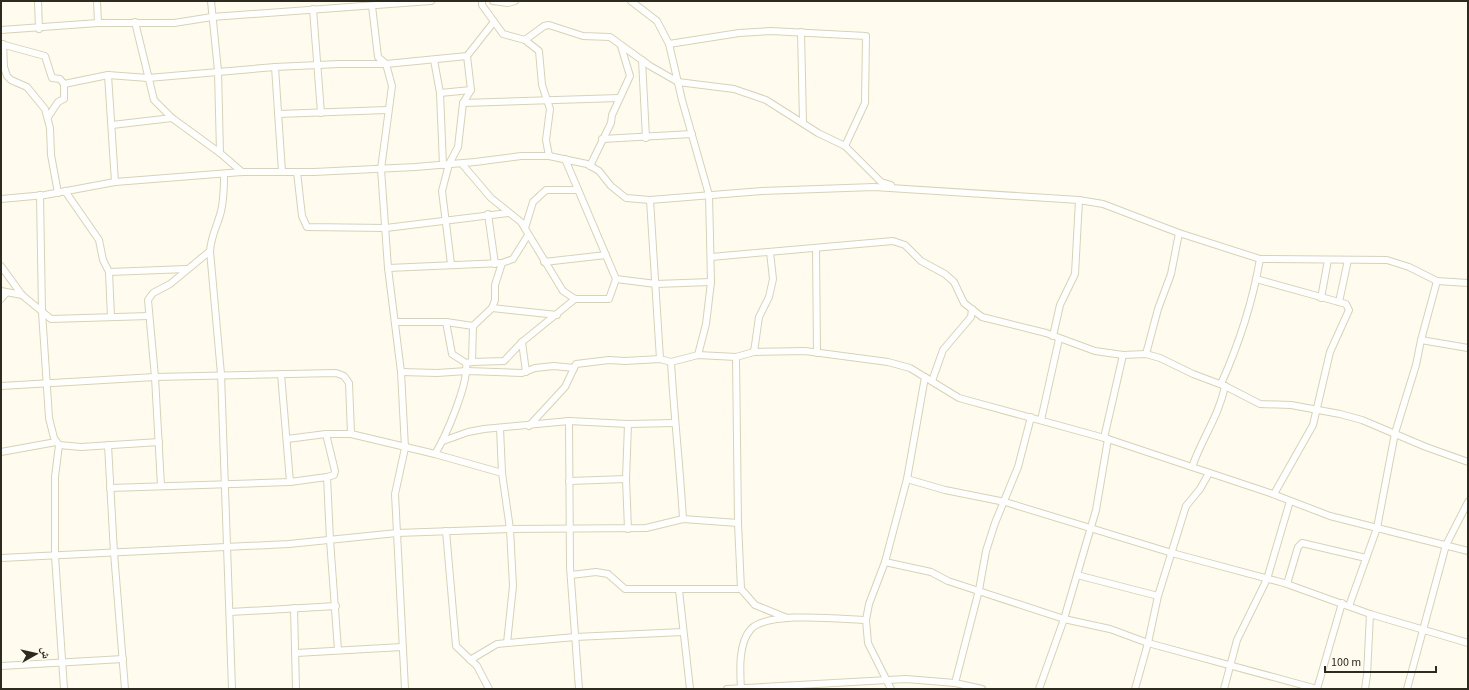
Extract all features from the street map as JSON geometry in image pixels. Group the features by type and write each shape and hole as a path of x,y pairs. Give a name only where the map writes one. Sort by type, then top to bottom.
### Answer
{"street":[{"path":"38,1 39,29"},
{"path":"97,1 98,23"},
{"path":"211,1 218,71 220,153"},
{"path":"1,30 39,29 98,23 174,23 212,17 369,4 431,1"},
{"path":"482,1 482,5 493,23 506,37 525,40 539,50 542,84 548,101 550,118 546,140 549,156"},
{"path":"493,1 508,3 515,1"},
{"path":"630,1 657,21 669,44 709,195 708,208 711,282 706,324 698,355"},
{"path":"369,4 378,57 386,64 392,86 387,110 381,169 388,268 401,372 405,448 395,494 405,689"},
{"path":"313,9 321,113"},
{"path":"135,22 154,100 172,118 220,153 242,172"},
{"path":"64,84 108,75 148,78 317,64 386,64 467,56 493,23"},
{"path":"525,40 544,26 549,25 583,36 610,37 662,75 678,82 734,89 766,100 818,133 845,146 881,182 904,188"},
{"path":"669,44 739,33 801,32 866,36 865,104 845,146"},
{"path":"801,32 803,123"},
{"path":"48,118 58,102 64,99 64,84 60,79 52,78 45,56 2,44 4,67 7,76 27,87 45,109 48,118 51,154 58,193"},
{"path":"590,166 597,154 602,139 611,122 619,98 630,76 621,46"},
{"path":"446,165 458,147 463,103 471,90 467,56"},
{"path":"434,60 440,93 446,165 442,191 452,264"},
{"path":"642,60 646,138"},
{"path":"275,67 282,172"},
{"path":"108,75 115,182"},
{"path":"440,93 471,90"},
{"path":"463,103 619,98"},
{"path":"278,114 387,110"},
{"path":"112,125 172,118"},
{"path":"602,139 646,138 692,134"},
{"path":"1,199 58,193 115,182 224,175 242,172 381,169 462,164 522,156 549,156 590,166 599,171 611,186 626,198 666,200 709,195 874,187 1079,200 1103,204 1179,234 1260,259 1387,260 1409,267 1437,281 1468,283"},
{"path":"462,164 492,198 508,213 521,222 563,291 575,299 609,299 616,279 565,159"},
{"path":"297,172 302,216 307,227 386,228 488,214 508,213"},
{"path":"224,175 224,192 220,216 212,234 210,251 221,374 232,689"},
{"path":"524,228 533,202 546,190 578,190"},
{"path":"65,191 99,240 103,260 109,272 111,316"},
{"path":"40,195 42,312 50,426 57,443 55,477 55,556 64,689"},
{"path":"650,200 660,359"},
{"path":"1041,420 1056,337 1060,305 1075,274 1079,200"},
{"path":"435,454 443,441 468,371 473,326 492,308 495,300 494,285 499,263 488,214"},
{"path":"1146,354 1158,309 1171,274 1179,234"},
{"path":"388,268 499,263 513,259 528,235"},
{"path":"711,257 865,245 881,241 893,241 905,246 921,261 945,274 954,282 964,303 982,317 1056,337 1094,351 1123,355 1146,354 1160,358 1193,374 1223,385 1265,406 1286,405 1317,409 1362,420 1416,443 1468,462"},
{"path":"816,248 818,293 817,353"},
{"path":"161,486 155,377 148,300 153,293 170,284 210,251"},
{"path":"754,352 759,317 769,297 773,278 770,252"},
{"path":"544,262 606,255"},
{"path":"1192,467 1199,447 1217,416 1223,385 1256,279 1260,259"},
{"path":"1321,298 1328,260"},
{"path":"1339,302 1348,260"},
{"path":"1,266 22,295 51,319 149,316"},
{"path":"109,272 187,269"},
{"path":"616,279 656,284 711,282"},
{"path":"1256,279 1346,304 1349,310 1330,352 1313,425 1274,494"},
{"path":"1349,606 1376,528 1395,433 1412,380 1437,281"},
{"path":"1,299 4,292 22,295"},
{"path":"503,372 504,361 522,342 575,299"},
{"path":"492,308 557,315"},
{"path":"932,381 943,350 971,317 972,309"},
{"path":"395,322 446,322 473,326"},
{"path":"446,322 452,354 469,362 504,361"},
{"path":"1421,340 1468,348"},
{"path":"522,342 526,372"},
{"path":"529,426 565,387 576,364 609,360 625,361 660,359 671,362 698,355 736,357 754,352 805,351 888,362 910,368 959,398 1106,439 1274,494 1330,516 1468,551"},
{"path":"1039,689 1064,619 1092,527 1096,510 1106,439 1123,355"},
{"path":"736,357 738,523 741,588 755,605 787,618"},
{"path":"671,362 674,423 680,462 683,520"},
{"path":"401,372 526,372 536,368 554,366 574,368"},
{"path":"1,386 221,374 336,372 344,376 349,386 351,434"},
{"path":"281,374 290,482"},
{"path":"891,689 868,643 866,620 869,604 885,562 907,479 925,377"},
{"path":"955,683 979,590 986,551 995,523 1005,502 1018,467 1031,417"},
{"path":"443,441 468,432 569,421 628,424 674,423"},
{"path":"569,421 569,528 579,689"},
{"path":"628,424 626,479 628,529"},
{"path":"500,428 502,473 510,529 513,586 507,643"},
{"path":"287,439 326,434 351,434 435,454 502,473"},
{"path":"110,488 290,482 327,477 334,475 335,471 326,434"},
{"path":"1,452 57,443 81,447 159,442"},
{"path":"108,445 114,553 125,689"},
{"path":"1135,689 1148,643 1158,596 1186,506 1200,489 1209,473"},
{"path":"327,477 338,650"},
{"path":"568,481 626,479"},
{"path":"907,479 945,490 1005,502 1044,515 1092,527 1172,553 1287,584 1370,614 1468,643"},
{"path":"1224,689 1238,634 1267,579 1290,500"},
{"path":"1407,689 1424,631 1446,545 1468,502"},
{"path":"1,558 227,547 330,540 397,533 510,529 628,529 646,528 683,520 738,523"},
{"path":"446,531 456,646 477,666 489,689"},
{"path":"1287,584 1298,547 1302,543 1366,558"},
{"path":"885,562 931,572 948,581 1064,619 1110,629 1148,643 1317,689 1342,603"},
{"path":"571,574 596,572 608,574 625,589 679,590 741,588"},
{"path":"1077,575 1158,596"},
{"path":"679,590 690,689"},
{"path":"230,612 336,606"},
{"path":"294,608 296,689"},
{"path":"1365,689 1368,675 1370,614"},
{"path":"741,689 740,666 745,640 751,629 765,620 787,618 866,620"},
{"path":"470,660 497,644 575,637 683,632"},
{"path":"296,653 402,647"},
{"path":"1,666 123,658"},
{"path":"728,689 807,687 906,679 955,683 982,689"},
{"path":"955,683 968,689"}]}
